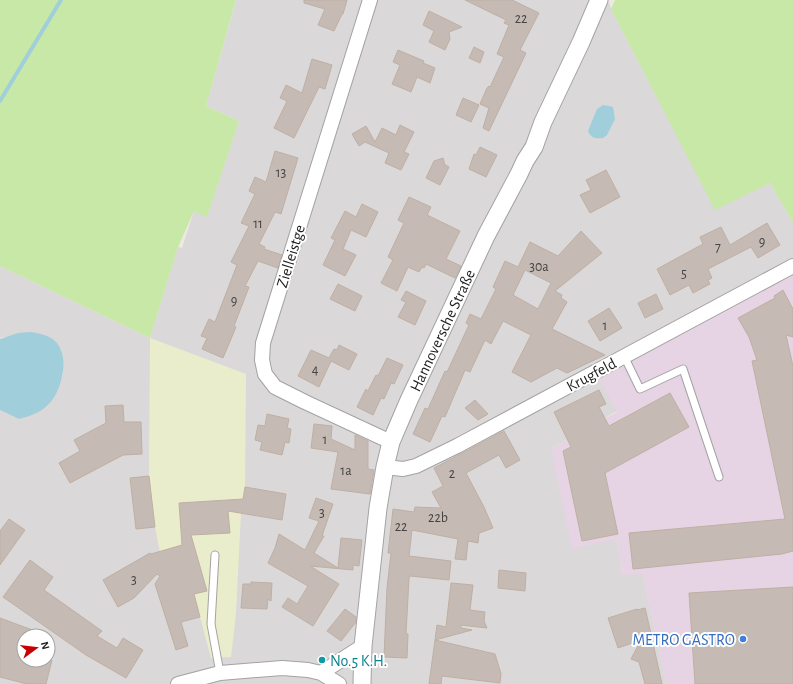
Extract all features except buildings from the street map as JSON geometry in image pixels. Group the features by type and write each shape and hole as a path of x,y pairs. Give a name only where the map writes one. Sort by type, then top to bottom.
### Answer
{"street":[{"name":"Zielleistge","path":"370,0 263,343 262,360 265,374 275,387 391,442"},
{"name":"Hannoversche Straße","path":"362,684 363,646 378,508 391,442 409,400 480,249 525,161 534,148 543,122 599,0"},
{"name":"Krugfeld","path":"385,467 403,469 416,466 457,446 793,266"},
{"path":"321,673 363,646"},
{"path":"178,684 220,673 282,668 308,670 321,673 339,684"}],"lane":[{"path":"624,356 640,389 683,369 719,477"},
{"path":"215,554 211,624 220,673"}],"shaded area":[{"path":"235,0 608,0 612,11 715,209 770,183 793,223 793,258 592,364 617,411 551,449 617,538 622,574 643,574 666,684 0,684 0,410 19,419 49,404 58,390 63,375 63,366 61,349 2,337 0,339 0,266 150,338 178,247 182,248 194,211 207,216 239,121 206,106 236,1"},
{"path":"793,274 793,684 666,684 643,574 622,575 617,539 572,549 551,449 617,412 599,379"}],"green space":[{"path":"0,0 236,0 206,106 239,121 207,217 194,211 178,247 150,338 0,266"},
{"path":"615,0 793,0 793,223 770,183 715,210 611,9"},
{"path":"150,338 246,374 245,487 241,513 236,614 231,657 211,658 200,617 181,622 160,552 155,527 149,476"}],"water":[{"path":"603,105 613,107 615,119 607,135 603,138 592,137 588,131 597,109"},
{"path":"18,333 38,333 51,338 58,344 62,351 63,370 58,389 54,398 49,404 38,412 19,419 0,410 0,339"}],"waterway":[{"path":"0,101 61,0"}],"place":[{"name":"METRO GASTRO","path":"743,639"},
{"name":"No.5 K.H.","path":"322,660"}]}
